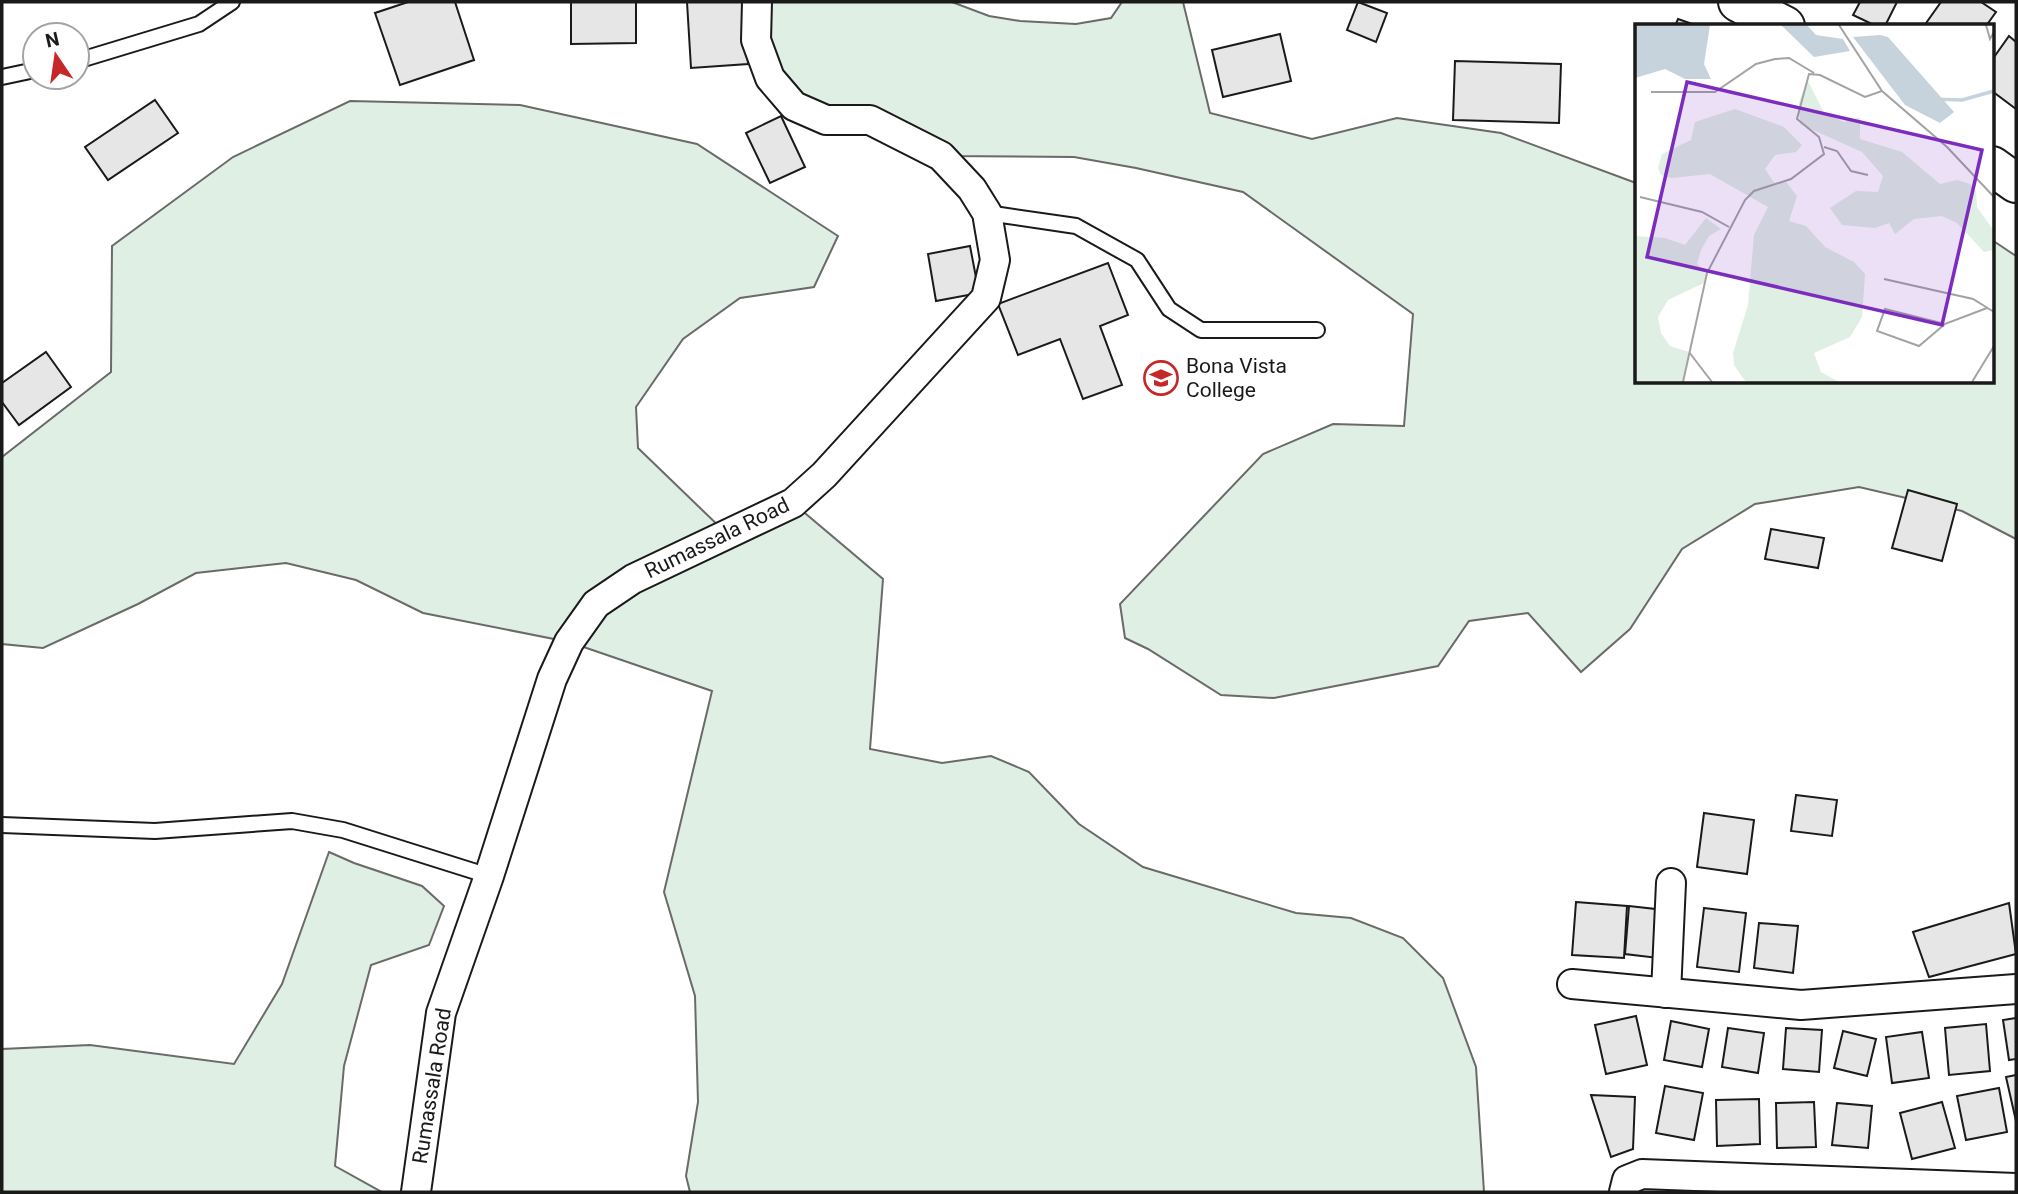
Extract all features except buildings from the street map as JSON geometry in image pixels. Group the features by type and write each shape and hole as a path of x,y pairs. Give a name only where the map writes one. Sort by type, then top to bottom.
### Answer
{"highway":[{"path":"1738,2 1781,24"},
{"path":"1994,167 2016,183"}],"street":[{"name":"Rumassala Road","path":"415,1192 441,1013 489,876 552,679 569,642 596,604 633,579 793,503 824,475 986,298 995,260 987,213 972,189 942,156 870,120 827,120 794,106 770,78 756,40 757,2"},
{"path":"1666,993 1671,883"},
{"path":"1573,984 1801,1004 2016,989"},
{"path":"1624,1192 1627,1180 1643,1174 2016,1188"}],"lane":[{"path":"91,57 199,24 232,2"},
{"path":"2,76 21,73"},
{"path":"987,213 1076,226 1137,260 1169,309 1201,330 1317,330"},
{"path":"2,825 155,831 292,821 343,830 489,876"}],"green space":[{"path":"757,2 952,2 989,16 1020,21 1076,24 1111,18 1122,2 1183,2 1210,113 1312,139 1397,118 1501,133 1635,183 1635,383 1994,383 1994,241 2016,256 2016,539 1962,511 1859,487 1755,504 1682,549 1630,629 1581,672 1528,613 1469,621 1438,666 1274,698 1221,695 1148,649 1125,638 1120,604 1263,454 1333,424 1404,426 1413,314 1243,192 1074,157 941,156 794,106"},
{"path":"350,101 520,105 697,144 838,236 814,287 740,298 683,339 636,407 638,448 726,533 793,503 883,579 870,749 942,763 991,756 1029,772 1079,824 1143,867 1296,913 1351,918 1403,938 1443,978 1476,1067 1484,1192 690,1192 686,1176 698,1102 695,996 664,892 712,691 569,642 423,613 356,580 286,563 196,573 138,604 43,648 2,644 2,457 111,372 112,246 233,157"},
{"path":"329,852 422,886 444,906 429,945 371,965 344,1066 335,1166 382,1192 2,1192 2,1049 90,1045 234,1064 282,984"}],"place":[{"name":"Bona Vista College","path":"1161,378"}]}
